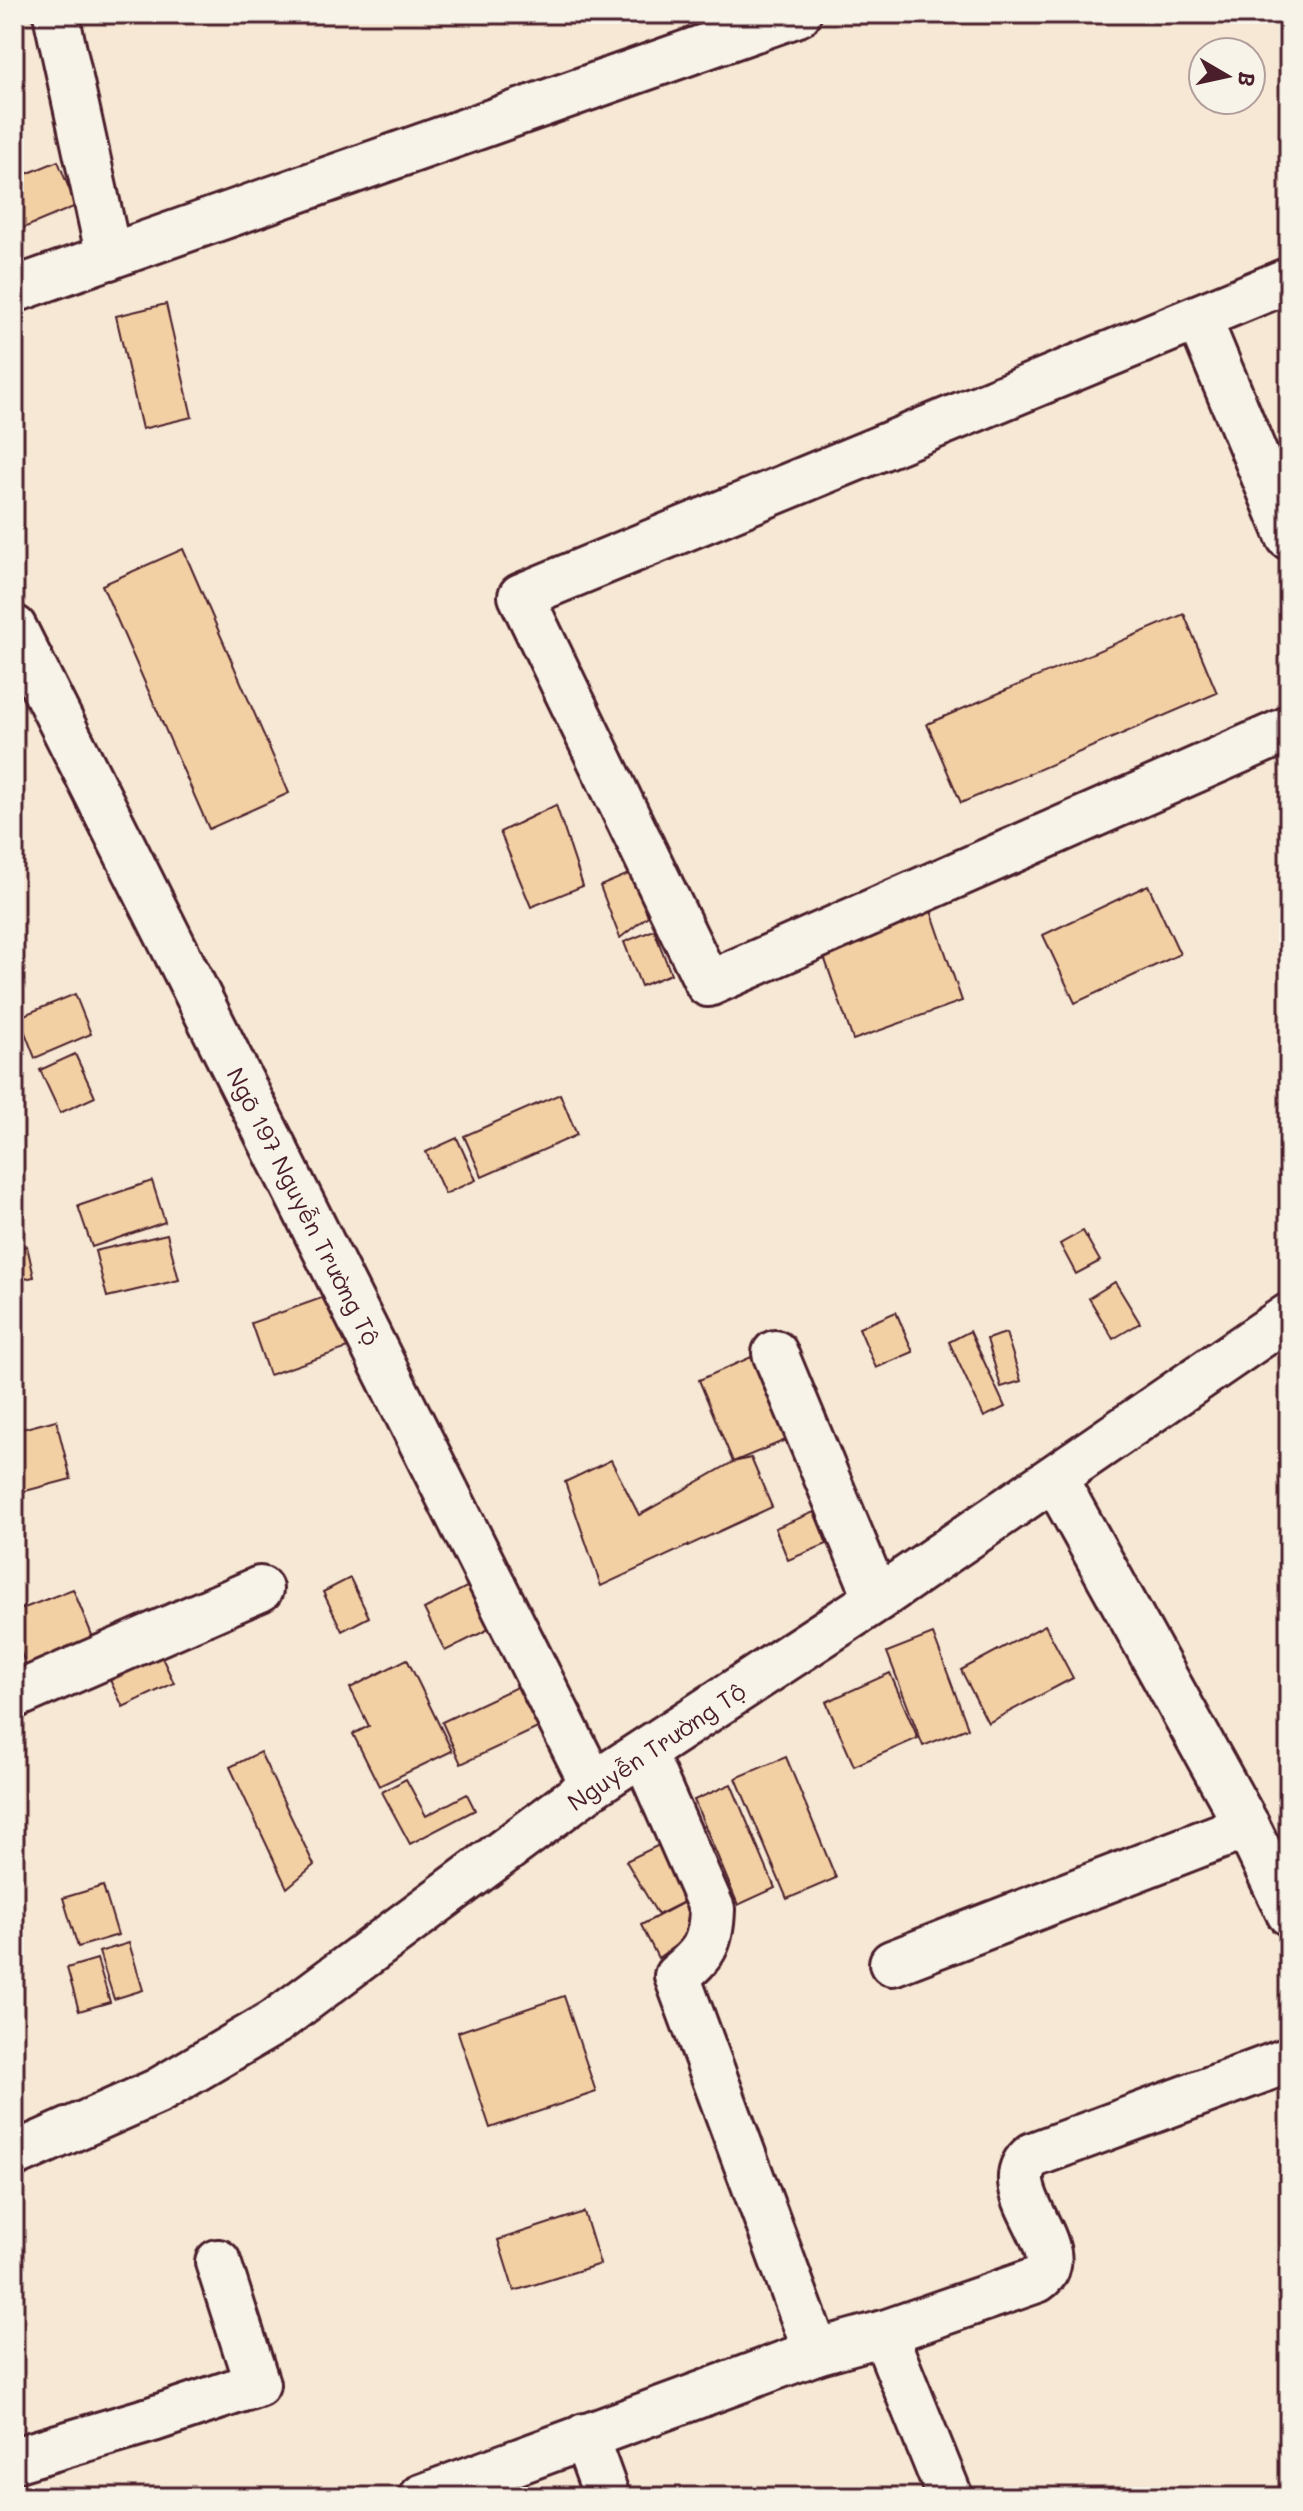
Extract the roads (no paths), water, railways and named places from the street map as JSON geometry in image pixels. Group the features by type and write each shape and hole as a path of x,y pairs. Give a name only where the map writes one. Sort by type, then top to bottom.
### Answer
{"street":[{"path":"56,14 109,257"},
{"path":"14,290 798,14"},
{"path":"1289,280 521,596 708,984 1289,729"},
{"path":"1199,319 1289,537"},
{"name":"Ngõ 197 Nguyễn Trường Tộ","path":"14,628 593,1785"},
{"name":"Nguyễn Trường Tộ","path":"14,2155 158,2091 275,2022 593,1785 877,1599 1289,1316"},
{"path":"775,1353 877,1599"},
{"path":"1055,1479 1247,1826 1289,1913"},
{"path":"14,1696 260,1589"},
{"path":"644,1754 712,1909 711,1935 700,1958 677,1976 816,2352"},
{"path":"892,1963 1247,1826"},
{"path":"422,2497 816,2352 884,2333 1037,2280 1043,2275 1047,2249 1020,2180 1023,2165 1033,2155 1289,2060"},
{"path":"14,2460 257,2384 218,2262"},
{"path":"884,2333 950,2497"},
{"path":"585,2436 607,2497"},
{"path":"14,2477 20,2497"}]}
